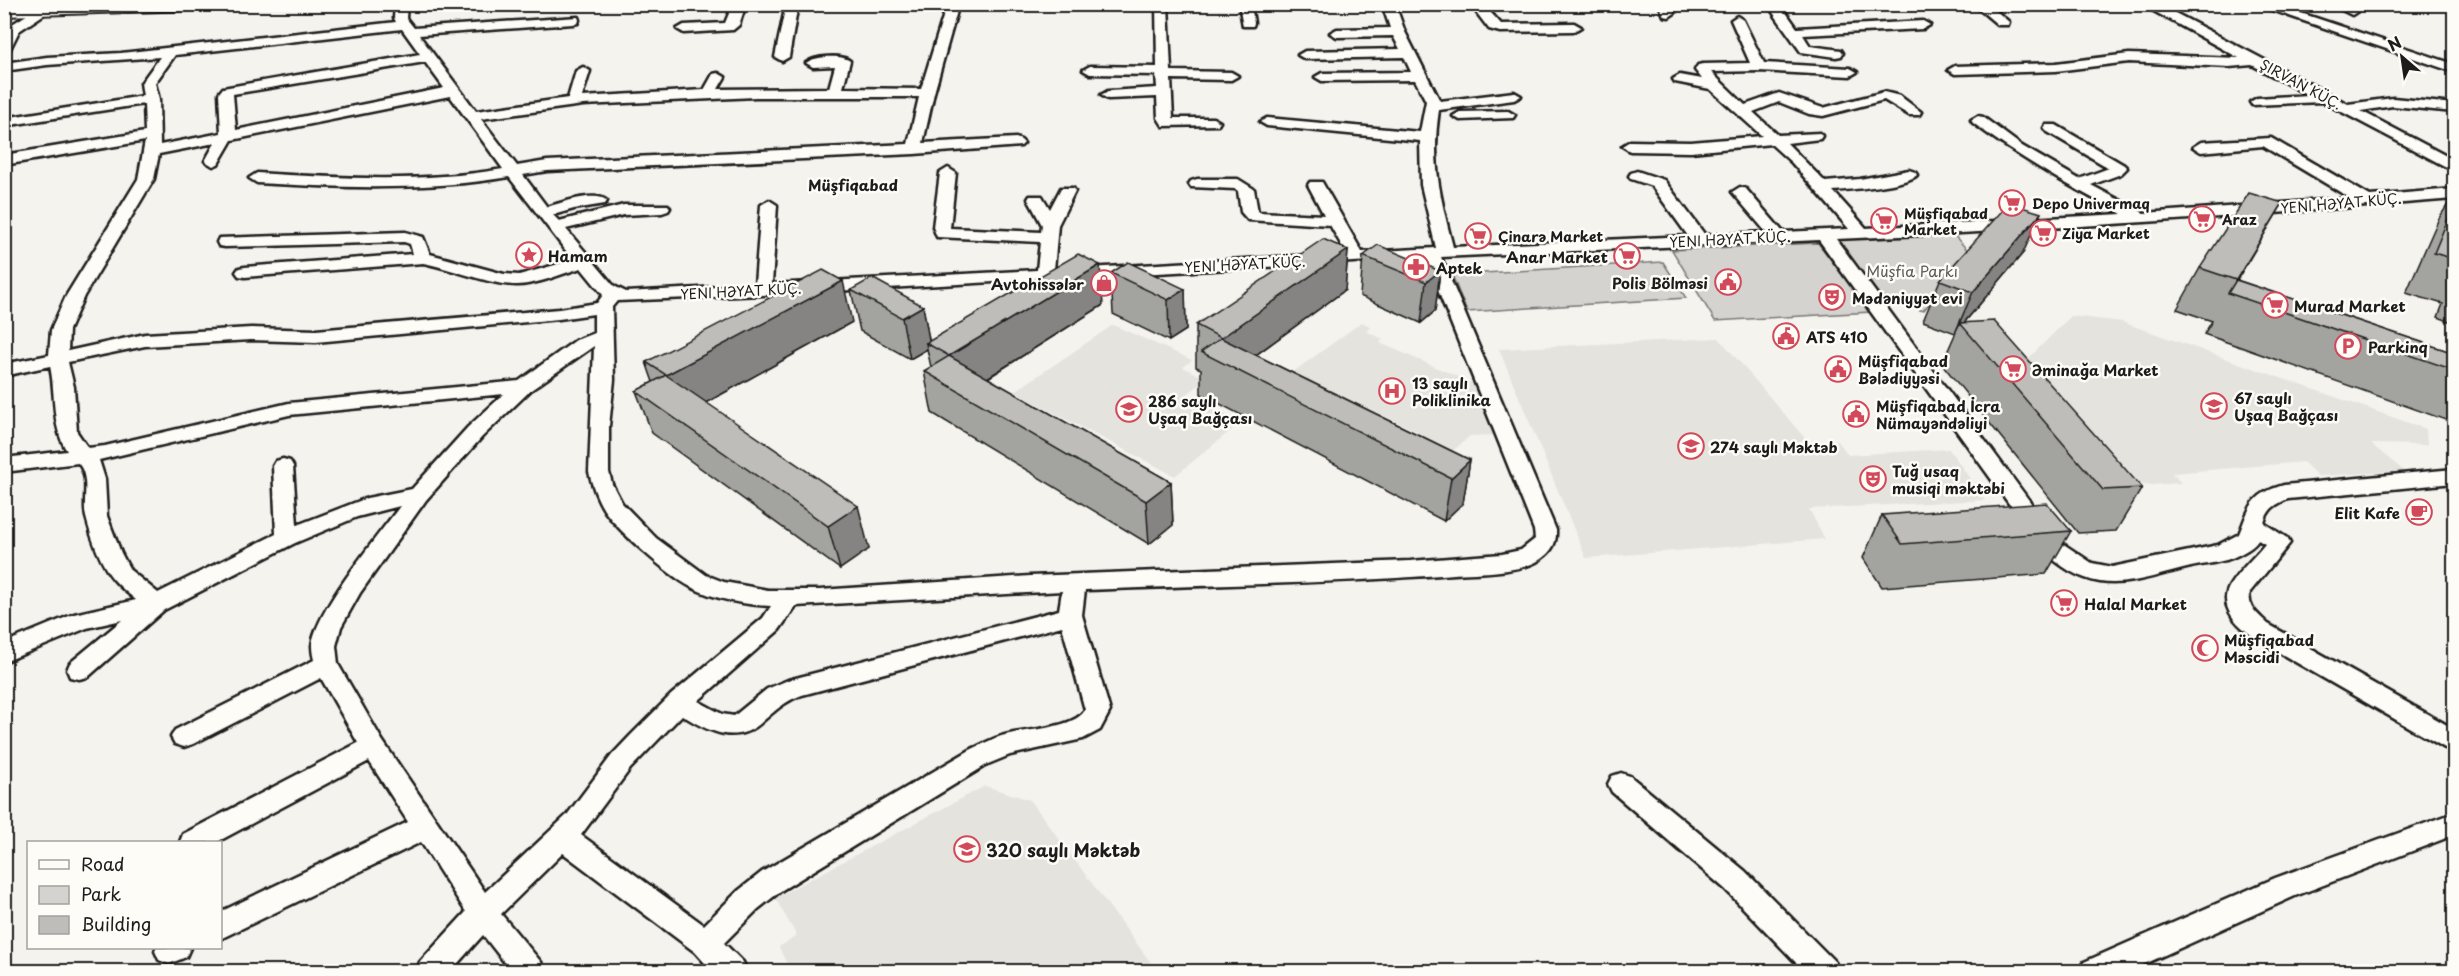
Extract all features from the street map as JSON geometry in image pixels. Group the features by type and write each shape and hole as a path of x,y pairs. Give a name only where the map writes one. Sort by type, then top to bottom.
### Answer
{"highway":[{"path":"4,11 223,4"}],"street":[{"path":"401,4 400,18 543,213 583,262 608,301 604,335 598,472 613,507 648,543 698,581 721,590 745,595 790,598 871,596 1075,582 1224,578 1464,566 1502,562 1528,556 1539,549 1546,542 1545,530 1439,253 1430,196 1427,137 1431,95 1407,53 1388,4"},
{"path":"684,29 728,27 732,25 740,4"},
{"path":"783,57 792,4"},
{"path":"914,149 927,93 953,4"},
{"path":"1162,4 1165,118 1168,123 1213,122"},
{"path":"1245,4 1248,23"},
{"path":"1476,4 1494,26 1500,28 1574,27"},
{"path":"1773,4 1806,49 1836,53"},
{"path":"1979,4 2003,22"},
{"name":"ŞIRVAN KÜÇ.","path":"2147,4 2450,161"},
{"path":"2260,4 2454,68"},
{"path":"2336,4 2352,11"},
{"path":"4,48 14,29 41,10"},
{"path":"4,67 407,28 573,20"},
{"path":"1737,20 1759,68"},
{"path":"1793,32 1923,25"},
{"path":"1337,33 1398,33"},
{"path":"2126,43 2157,58"},
{"path":"156,604 122,575 110,553 96,516 95,479 92,466 74,446 67,432 64,387 58,360 60,330 71,304 146,179 152,143 152,99 148,82 171,51"},
{"path":"1305,55 1407,53"},
{"path":"213,161 229,131 226,93 228,91 428,57"},
{"path":"1955,70 2056,67 2117,59 2157,58 2229,63 2257,60"},
{"path":"813,63 843,61 835,92"},
{"path":"1850,72 1759,68 1703,68 1702,70 1715,86 1776,140 1862,233"},
{"path":"1090,70 1231,76"},
{"path":"574,101 583,71"},
{"path":"1322,78 1420,76"},
{"path":"707,96 718,77"},
{"path":"1680,80 1715,86"},
{"path":"4,160 152,143 224,138 453,90"},
{"path":"471,116 574,101 835,92 927,93"},
{"path":"1108,95 1163,92"},
{"path":"1431,111 1514,96"},
{"path":"1714,109 1739,108 1779,98 1814,111 1823,111 1884,96 1895,99 1914,112"},
{"path":"2257,102 2325,98"},
{"path":"4,122 152,99"},
{"path":"2347,109 2393,102 2454,108"},
{"path":"1431,111 1508,115"},
{"path":"1978,120 2017,149 2077,185 2140,217"},
{"path":"1267,122 1427,137"},
{"path":"2051,128 2119,168 2077,185"},
{"path":"1630,146 1691,147 1815,136"},
{"path":"2201,147 2266,141 2367,201"},
{"path":"257,178 325,182 432,182 465,180 548,166 1016,143"},
{"path":"948,173 941,227 943,233 1049,231"},
{"path":"1821,187 1860,184 1909,175"},
{"path":"1636,176 1658,183 1700,240"},
{"path":"1197,184 1238,184 1246,189 1249,212 1254,217 1337,220"},
{"path":"1316,185 1357,258"},
{"path":"1045,275 1049,231 1067,191"},
{"path":"1740,192 1779,237"},
{"name":"YENI HƏYAT KÜÇ.","path":"4,370 161,338 251,334 316,336 559,314 608,301 635,297 1439,253 1862,233 2140,217 2454,194"},
{"path":"1036,199 1049,231"},
{"path":"543,213 572,204 599,201"},
{"path":"763,290 769,205"},
{"path":"555,227 624,210 662,208"},
{"path":"1824,235 2051,546 2068,562 2096,574 2124,574 2224,552 2248,539 2258,507 2267,499 2284,492 2454,476"},
{"path":"225,242 405,237 417,242 423,258"},
{"path":"245,272 423,258 454,264 503,279 538,276 583,262"},
{"path":"531,972 483,914 373,747 326,665 324,646 329,627 339,606 419,495 475,432 524,386 583,344 604,335"},
{"path":"4,465 131,448 289,409 524,386"},
{"path":"283,466 288,538"},
{"path":"79,670 156,604 288,538 375,502 419,495"},
{"path":"2253,526 2279,543 2239,590 2237,601 2244,615 2260,630 2286,646 2454,741"},
{"path":"705,943 748,900 772,881 979,757 1006,745 1074,732 1091,723 1098,711 1070,615 1075,582"},
{"path":"430,972 531,865 576,824 621,762 680,702 771,624 790,598"},
{"path":"4,653 82,620 156,604"},
{"path":"680,702 720,724 735,726 748,719 763,704 780,693 833,677 999,636 1070,615"},
{"path":"184,737 291,680 326,665"},
{"path":"197,841 373,747"},
{"path":"1621,784 1735,880 1825,972"},
{"path":"2094,972 2285,887 2454,824"},
{"path":"222,925 425,827"},
{"path":"563,837 705,943 733,972"}],"shaded area":[{"name":"67 saylı Uşaq Bağçası","path":"2071,316 2122,322 2426,429 2427,445 2371,444 2404,471 2318,476 2303,462 2172,473 2181,483 2134,486 2026,361"},
{"name":"13 saylı Poliklinika","path":"1362,322 1371,327 1366,331 1383,339 1380,343 1477,385 1496,435 1470,436 1433,468 1398,451 1418,432 1357,403 1335,421 1282,380"},
{"name":"286 saylı Uşaq Bağçası","path":"1113,325 1192,360 1183,367 1207,379 1186,395 1241,422 1175,476 1014,392"},
{"name":"274 saylı Məktəb","path":"1719,338 1809,443 1838,441 1848,455 1949,449 1985,500 1809,509 1825,539 1586,558 1499,349"},
{"name":"320 saylı Məktəb","path":"985,786 1030,800 1157,971 790,971 779,947 797,936 775,898"}],"green space":[{"name":"Müşfia Parkı","path":"1952,233 1971,254 1923,311 1874,293 1831,239"},
{"path":"1818,243 1871,312 1715,321 1672,250"},
{"path":"1663,262 1686,298 1467,312 1452,275"}],"building":[{"path":"2249,193 2283,203 2236,280 2200,268"},
{"path":"2009,203 2041,213 1973,292 1940,280"},
{"path":"2454,204 2454,259 2434,253"},
{"path":"1323,239 1348,250 1221,338 1196,325"},
{"path":"1378,245 1440,271 1426,282 1363,256"},
{"path":"1078,254 1100,265 949,356 926,343"},
{"path":"1128,262 1185,289 1168,300 1111,273"},
{"path":"823,270 843,281 666,375 646,362"},
{"path":"872,278 923,306 902,318 851,290"},
{"path":"2236,280 2454,353 2454,370 2228,293"},
{"path":"1994,321 2142,488 2103,490 1960,323"},
{"path":"1221,338 1470,460 1451,478 1201,352"},
{"path":"949,356 1171,482 1146,501 924,371"},
{"path":"666,375 858,506 828,526 636,391"},
{"path":"2047,503 2071,531 1902,544 1882,515"}],"place":[{"name":"Depo Univermaq","path":"2012,203"},
{"name":"Araz","path":"2202,219"},
{"name":"Müşfiqabad Market","path":"1884,221"},
{"name":"Ziya Market","path":"2043,233"},
{"name":"Çinarə Market","path":"1478,236"},
{"name":"Hamam","path":"529,255"},
{"name":"Anar Market","path":"1627,256"},
{"name":"Aptek","path":"1416,267"},
{"name":"Polis Bölməsi","path":"1728,282"},
{"name":"Avtohissələr","path":"1104,283"},
{"name":"Mədəniyyət evi","path":"1832,297"},
{"name":"Murad Market","path":"2275,305"},
{"name":"ATS 410","path":"1786,336"},
{"name":"Parkinq","path":"2348,346"},
{"name":"Müşfiqabad Bələdiyyəsi","path":"1838,369"},
{"name":"Əminağa Market","path":"2013,369"},
{"name":"13 saylı Poliklinika","path":"1392,391"},
{"name":"67 saylı Uşaq Bağçası","path":"2214,406"},
{"name":"286 saylı Uşaq Bağçası","path":"1129,409"},
{"name":"Müşfiqabad İcra Nümayəndəliyi","path":"1856,414"},
{"name":"274 saylı Məktəb","path":"1691,446"},
{"name":"Tuğ usaq musiqi məktəbi","path":"1873,479"},
{"name":"Elit Kafe","path":"2419,512"},
{"name":"Halal Market","path":"2064,603"},
{"name":"Müşfiqabad Məscidi","path":"2205,648"},
{"name":"320 saylı Məktəb","path":"967,849"}],"district":[{"name":"Müşfiqabad","path":"853,184"}]}
